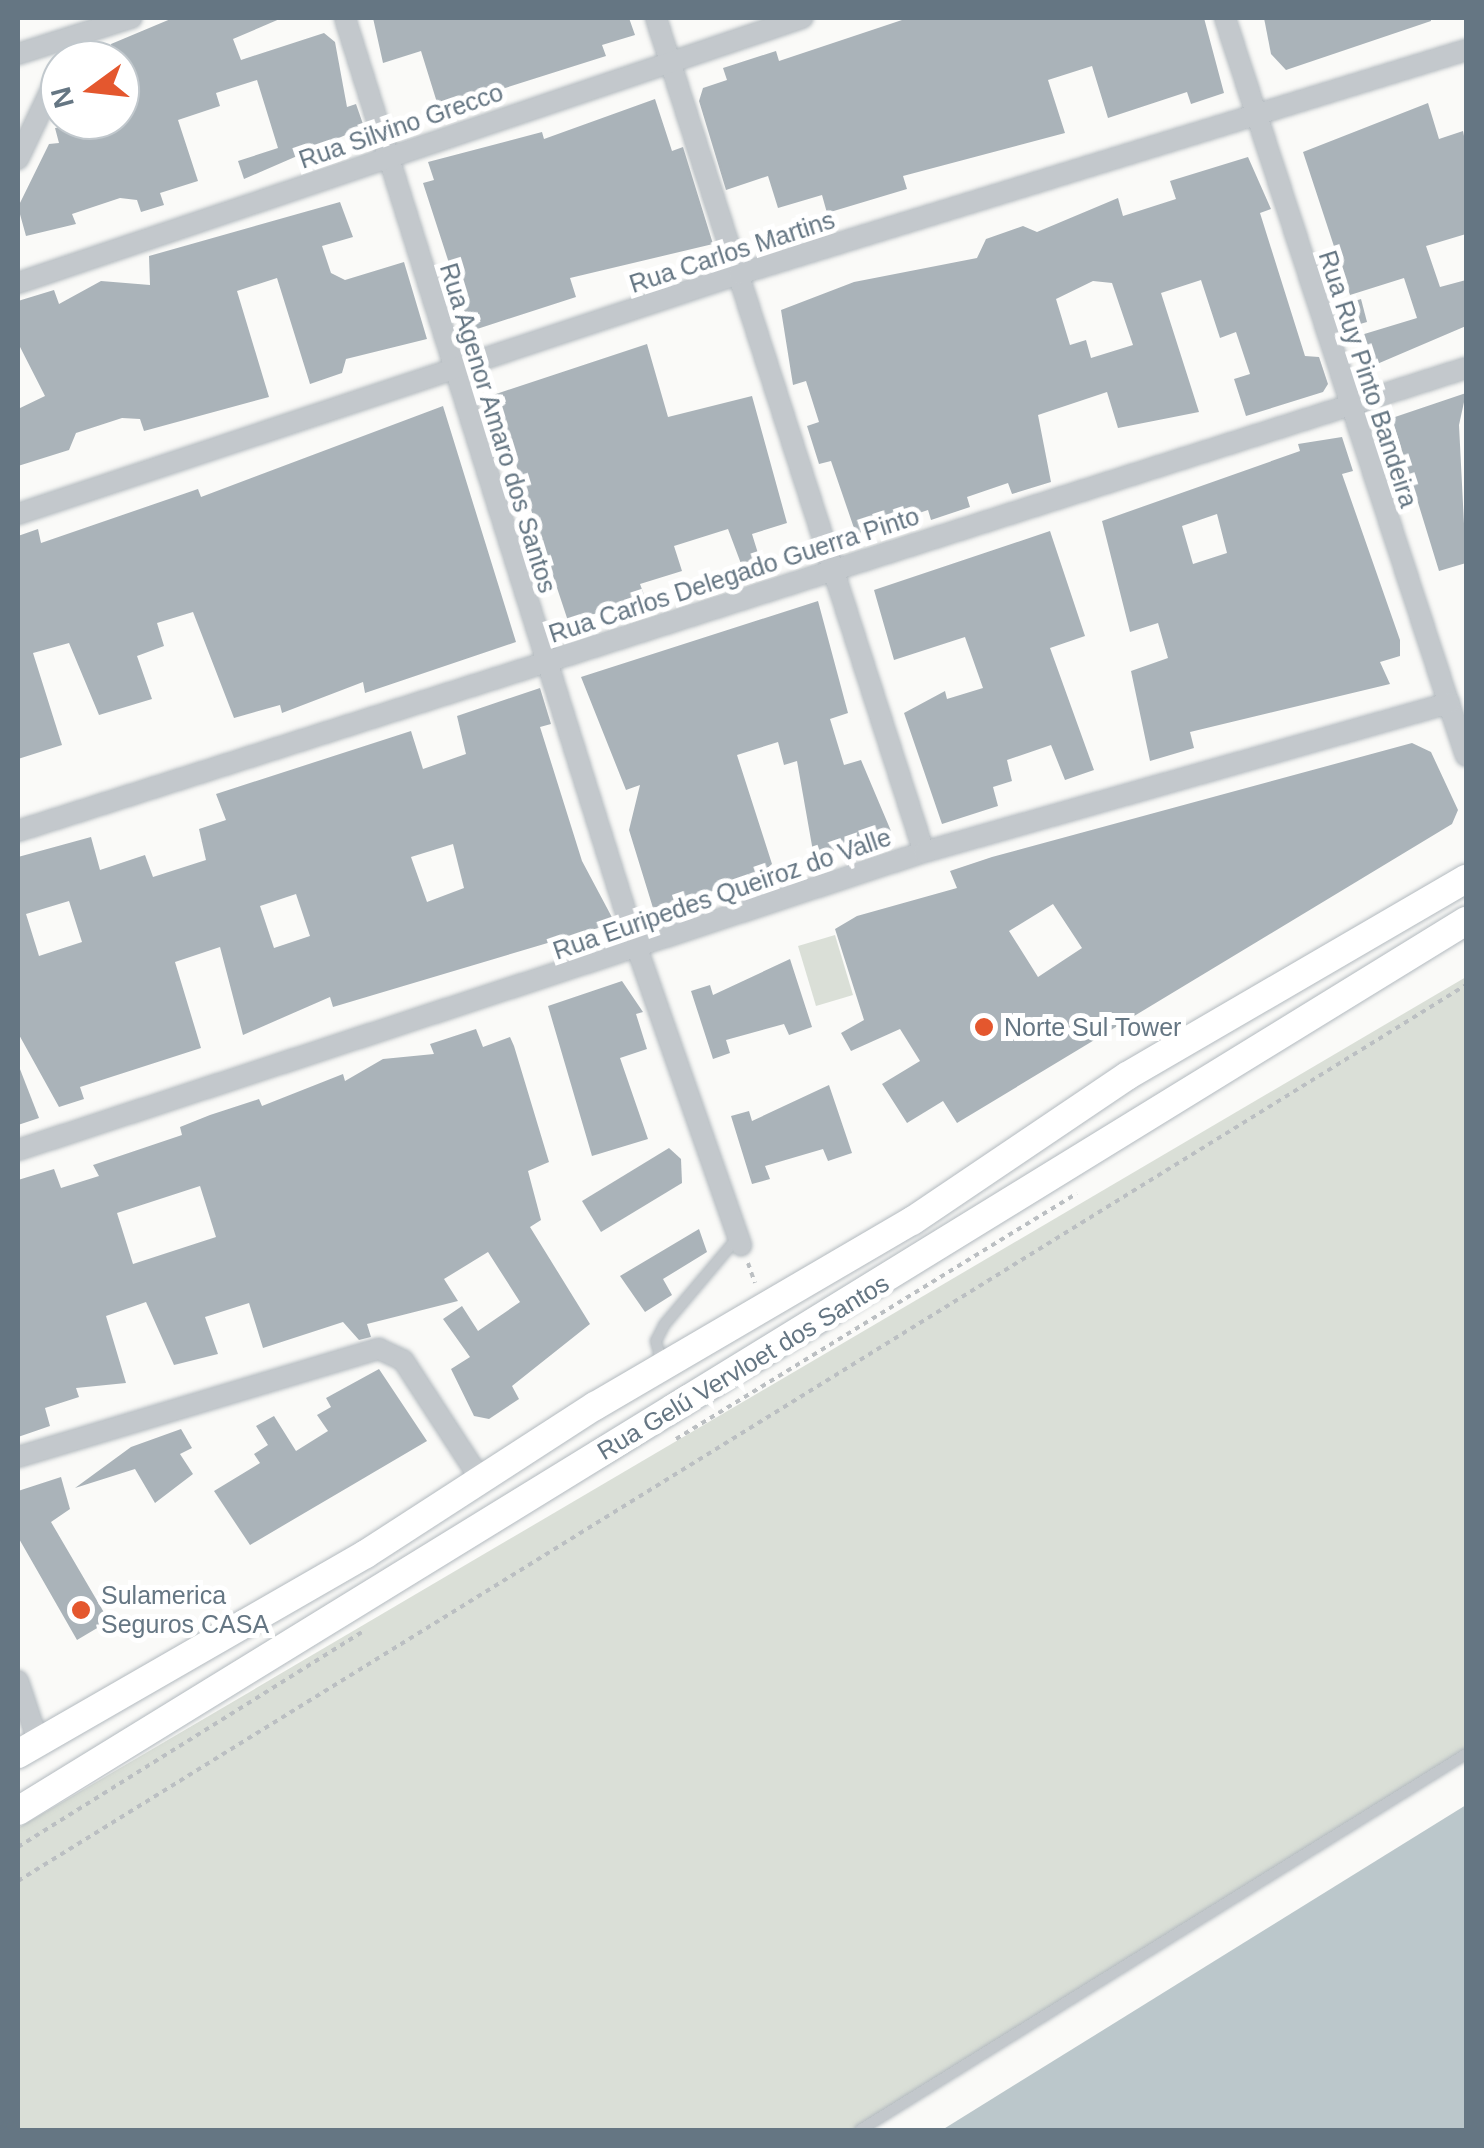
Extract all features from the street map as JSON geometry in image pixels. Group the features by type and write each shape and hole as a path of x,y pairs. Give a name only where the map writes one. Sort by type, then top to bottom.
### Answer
{"main road":[{"name":"Rua Gelú Vervloet dos Santos","path":"28,1748 481,1480 663,1365 912,1221 1127,1076 1466,878"},
{"name":"Rua Gelú Vervloet dos Santos","path":"18,1810 1466,920"}],"street":[{"path":"18,54 81,26 131,18"},
{"name":"Rua Agenor Amaro dos Santos","path":"345,18 452,370 638,952 740,1241"},
{"path":"656,18 924,852"},
{"name":"Rua Silvino Grecco","path":"18,284 670,58 802,18"},
{"name":"Rua Ruy Pinto Bandeira","path":"1225,18 1466,756"},
{"name":"Rua Carlos Martins","path":"18,514 740,274 1466,50"},
{"path":"18,159 40,112"},
{"name":"Rua Carlos Delegado Guerra Pinto","path":"18,830 1466,368"},
{"name":"Rua Euripedes Queiroz do Valle","path":"18,1150 638,952 924,852 1448,703"},
{"path":"18,1457 379,1349 404,1360 481,1480"},
{"path":"18,1681 28,1748"}],"lane":[{"path":"663,1365 656,1341 664,1324 740,1241"},
{"path":"860,2130 1466,1754"}],"path":[{"path":"18,1881 1466,985"},
{"path":"662,1447 1095,1182"},
{"path":"740,1241 763,1307"},
{"path":"18,1847 383,1620"}],"shaded area":[{"path":"835,935 853,995 816,1006 798,946"},
{"path":"1466,977 1466,1752 862,2130 18,2130 18,1828"},
{"path":"1466,1805 1466,2130 942,2130"}],"building":[{"path":"173,18 282,18 233,39 241,60 324,33 335,42 347,107 356,104 364,127 244,179 238,161 278,148 257,80 216,93 220,106 178,120 198,181 160,193 164,205 141,212 137,200 120,198 72,214 76,224 26,236 18,207 49,144 59,143 58,140 140,140 140,40 121,40"},
{"path":"373,18 629,18 635,35 602,45 606,56 439,109 421,51 383,63"},
{"path":"908,18 1204,18 1224,93 1191,104 1187,92 1108,118 1092,66 1048,80 1065,133 903,176 907,189 827,213 822,195 778,208 768,176 726,190 699,101 703,88 727,80 723,68 776,51 779,61"},
{"path":"1264,18 1431,21 1286,70 1271,54"},
{"path":"655,99 672,151 683,147 713,244 570,278 576,297 471,331 423,183 434,180 428,162 542,132 544,139"},
{"path":"1428,103 1439,139 1463,131 1466,146 1466,234 1426,246 1440,287 1466,280 1466,326 1370,367 1361,335 1417,318 1404,278 1350,295 1303,152"},
{"path":"1248,157 1271,209 1260,213 1305,356 1319,357 1328,384 1323,392 1246,416 1234,379 1250,374 1236,332 1220,338 1201,280 1161,293 1199,412 1118,428 1107,392 1038,415 1051,482 1012,494 1008,483 967,497 970,507 931,520 928,510 856,534 831,461 819,464 807,426 819,422 806,381 793,385 781,310 854,282 977,258 986,239 1023,226 1037,232 1118,198 1123,216 1176,199 1170,181","holes":["1093,281 1112,283 1133,345 1091,358 1086,340 1070,345 1056,299"]},
{"path":"340,202 353,237 322,246 331,273 345,280 404,262 427,339 346,359 342,373 310,384 277,278 237,291 269,397 144,431 140,419 122,418 76,433 69,450 18,466 18,409 45,396 18,343 18,301 54,290 59,304 101,281 150,285 149,256"},
{"path":"1361,299 1367,322 1346,328 1339,306"},
{"path":"647,344 668,417 752,396 787,523 752,534 761,563 743,569 728,529 674,546 682,571 640,584 646,600 568,621 493,395"},
{"path":"1466,393 1459,425 1466,563 1439,571 1392,418"},
{"path":"443,406 516,642 365,693 363,682 282,713 280,705 234,718 193,612 157,623 164,646 137,656 152,699 99,715 69,643 33,653 62,745 18,759 18,536 38,529 41,543 198,489 201,497"},
{"path":"1342,437 1353,471 1342,474 1400,640 1400,656 1380,662 1390,684 1190,732 1194,748 1150,761 1131,671 1168,658 1158,623 1130,632 1102,521 1300,451 1298,444","holes":["1217,514 1227,553 1193,564 1182,526"]},
{"path":"1050,531 1085,636 1050,648 1094,770 1065,780 1051,745 1007,760 1012,781 993,787 998,806 942,824 904,713 945,691 947,699 983,688 965,637 894,660 874,590"},
{"path":"818,601 848,713 830,719 844,765 861,760 891,831 814,857 797,761 784,765 778,742 737,755 772,864 755,879 653,908 629,830 640,785 626,790 581,677"},
{"path":"540,688 551,724 540,727 582,861 615,923 333,1007 330,997 243,1035 220,947 175,962 201,1048 80,1087 84,1099 59,1107 18,1033 18,857 91,837 100,870 145,855 153,877 206,860 199,829 226,820 216,794 411,731 423,769 466,754 457,716","holes":["453,844 464,888 427,902 411,857","296,894 310,936 274,948 260,906","69,901 82,942 39,956 26,914"]},
{"path":"1412,743 1431,752 1458,810 1452,824 957,1123 943,1101 907,1123 882,1084 920,1061 900,1029 851,1051 841,1033 864,1020 835,929 857,916 957,888 950,871","holes":["1053,904 1082,948 1038,977 1009,931"]},
{"path":"790,959 812,1027 789,1035 784,1024 726,1040 730,1053 713,1059 691,991 710,985 713,995"},
{"path":"622,981 643,1012 636,1014 647,1049 620,1058 648,1139 592,1156 548,1006"},
{"path":"476,1029 483,1047 510,1037 549,1162 528,1171 541,1220 530,1227 590,1324 512,1386 519,1399 489,1419 474,1416 451,1369 470,1357 443,1319 462,1306 478,1331 520,1302 488,1252 444,1279 458,1301 367,1324 371,1337 359,1340 343,1322 263,1348 249,1303 205,1317 218,1354 174,1365 146,1302 106,1316 126,1383 76,1388 79,1397 45,1408 50,1426 18,1437 18,1180 54,1169 61,1188 99,1176 93,1165 182,1135 180,1127 210,1115 259,1099 262,1106 343,1074 345,1081 383,1059 434,1054 430,1044","holes":["200,1186 216,1237 133,1264 117,1213"]},
{"path":"18,1064 39,1118 18,1125"},
{"path":"829,1085 852,1153 828,1161 823,1149 765,1166 770,1179 752,1184 731,1116 749,1111 752,1121"},
{"path":"669,1148 681,1159 682,1183 601,1232 582,1201"},
{"path":"699,1229 707,1252 663,1279 672,1295 645,1312 620,1276"},
{"path":"379,1369 427,1441 250,1545 214,1491 260,1463 254,1454 268,1445 256,1426 274,1416 296,1451 328,1431 317,1415 331,1407 326,1398"},
{"path":"181,1429 192,1448 180,1454 193,1474 155,1503 135,1469 75,1488 131,1447"},
{"path":"61,1477 70,1509 51,1522 109,1621 77,1640 18,1537 18,1491"}],"place":[{"name":"Norte Sul Tower","path":"984,1027"},
{"name":"Sulamerica Seguros CASA","path":"81,1610"}]}
